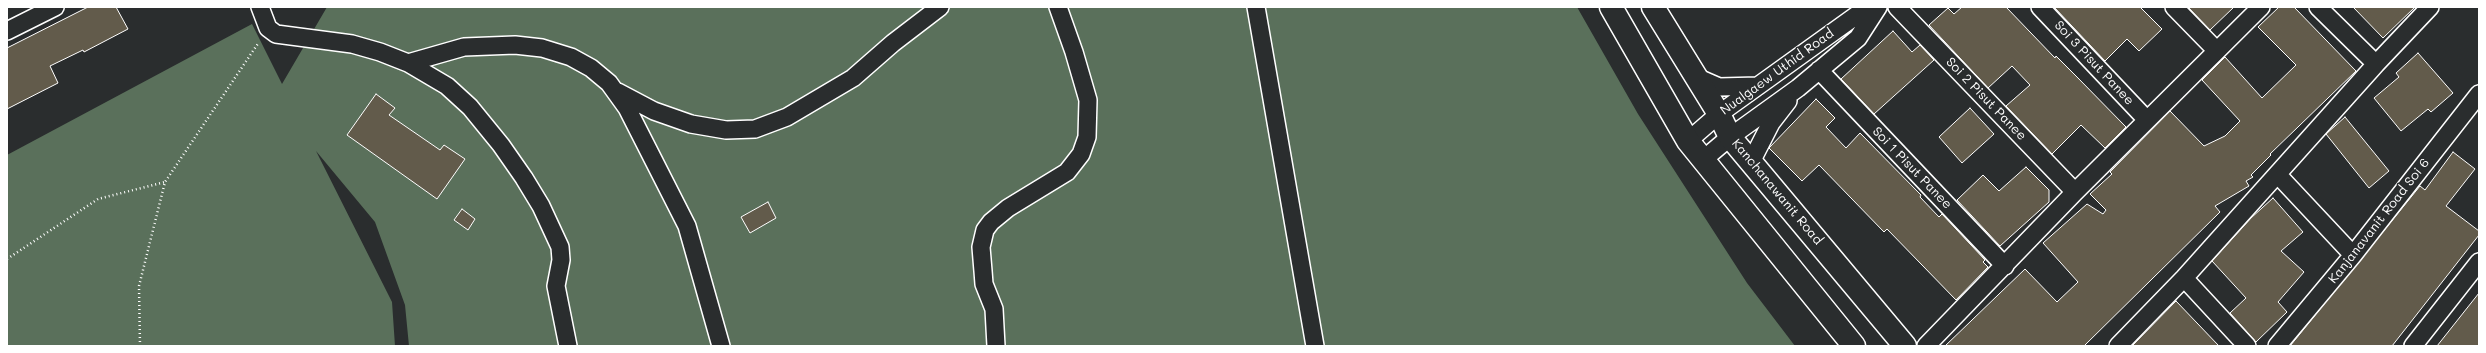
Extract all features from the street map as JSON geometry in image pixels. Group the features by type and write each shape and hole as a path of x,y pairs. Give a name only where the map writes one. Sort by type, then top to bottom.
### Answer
{"main road":[{"path":"1611,7 1688,141 1854,346"},
{"name":"Kanchanawanit Road","path":"1653,7 1719,114 1730,137 1905,346"}],"street":[{"path":"7,31 55,7"},
{"path":"260,7 268,28 280,36 365,47 408,63 447,86 467,103 501,145 541,206 560,247 561,260 556,286 568,346"},
{"path":"616,91 654,111 691,124 731,131 755,129 787,117 853,78 893,43 940,7"},
{"path":"996,346 994,309 984,284 981,247 985,230 1008,208 1067,172 1081,154 1087,137 1088,100 1074,52 1058,7"},
{"path":"1256,7 1315,346"},
{"name":"Nualgaew Uthid Road","path":"1688,141 1719,114 1868,7"},
{"name":"Nualgaew Uthid Road","path":"1704,159 1730,137 1798,88 1858,38 1878,7"},
{"name":"Soi 2 Pisut Panee","path":"1897,7 2075,192"},
{"name":"Soi 3 Pisut Panee","path":"2040,7 2147,120"},
{"path":"2174,7 2217,51"},
{"path":"1926,346 2075,192 2261,7"},
{"path":"2318,7 2376,64"},
{"path":"2118,346 2184,278 2376,64 2430,7"},
{"path":"408,63 464,47 500,44 530,46 557,52 577,60 599,74 616,91 627,108 687,226 721,346"},
{"name":"Soi 1 Pisut Panee","path":"1819,70 2005,266"},
{"path":"1696,77 1719,87 1758,86"},
{"path":"1751,162 1772,123 1798,88"},
{"name":"Kanjanavanit Road Soi 6","path":"2277,346 2353,255 2479,94"},
{"path":"2278,175 2353,255"},
{"path":"2413,346 2479,262"},
{"path":"2184,278 2246,346"}],"path":[{"path":"140,346 139,286 165,182 268,28"},
{"path":"7,259 98,199 165,182"}],"green space":[{"path":"327,7 1577,7 1638,114 1747,283 1795,346 409,346 405,305 375,222 316,151 392,302 395,346 7,346 7,155 252,24 282,84"}],"building":[{"path":"88,7 116,7 128,29 84,52 83,50 50,66 58,83 7,109 7,48"},
{"path":"1962,7 2006,7 2055,58 2056,56 2126,127 2105,148 2081,125 2052,154 2006,106 2030,85 2012,66 1988,88 1929,25 1948,8 1954,14"},
{"path":"2054,7 2140,7 2162,29 2139,51 2127,39 2105,61"},
{"path":"2188,7 2234,7 2210,30"},
{"path":"2279,7 2294,7 2356,71 2270,154 2271,155 2251,175 2253,177 2246,181 2249,186 2215,206 2220,212 2084,346 1945,346 2025,269 2057,302 2078,282 2043,243 2087,204 2103,214 2106,210 2090,194 2112,174 2110,172 2170,111 2204,146 2225,136 2240,121 2202,80 2225,57 2262,98 2296,65 2258,27"},
{"path":"2353,7 2415,7 2383,38"},
{"path":"1893,31 1912,52 1920,45 1934,60 1874,114 1841,79"},
{"path":"2418,53 2453,93 2431,112 2428,109 2401,131 2374,98 2399,77 2396,73"},
{"path":"376,94 395,108 389,115 440,150 444,145 465,159 437,199 347,135"},
{"path":"1816,99 1835,118 1826,127 1846,148 1860,133 1921,195 1920,197 1939,217 1942,214 1985,260 1983,262 1988,267 1956,300 1887,229 1884,232 1819,165 1802,181 1769,148"},
{"path":"1970,108 1994,134 1962,163 1939,137"},
{"path":"2345,117 2389,171 2369,188 2326,134"},
{"path":"2453,152 2475,169 2446,206 2479,231 2479,235 2392,346 2290,346 2420,186 2425,190"},
{"path":"2026,167 2049,190 2049,202 2000,246 1957,200 1983,175 1999,191"},
{"path":"2273,198 2303,232 2281,251 2304,272 2278,302 2287,312 2256,342 2230,313 2246,298 2212,261 2251,218"},
{"path":"768,202 776,218 750,233 741,217"},
{"path":"462,209 475,219 468,230 454,220"},
{"path":"2479,293 2479,346 2437,346"},
{"path":"2176,301 2219,346 2132,346"}]}
